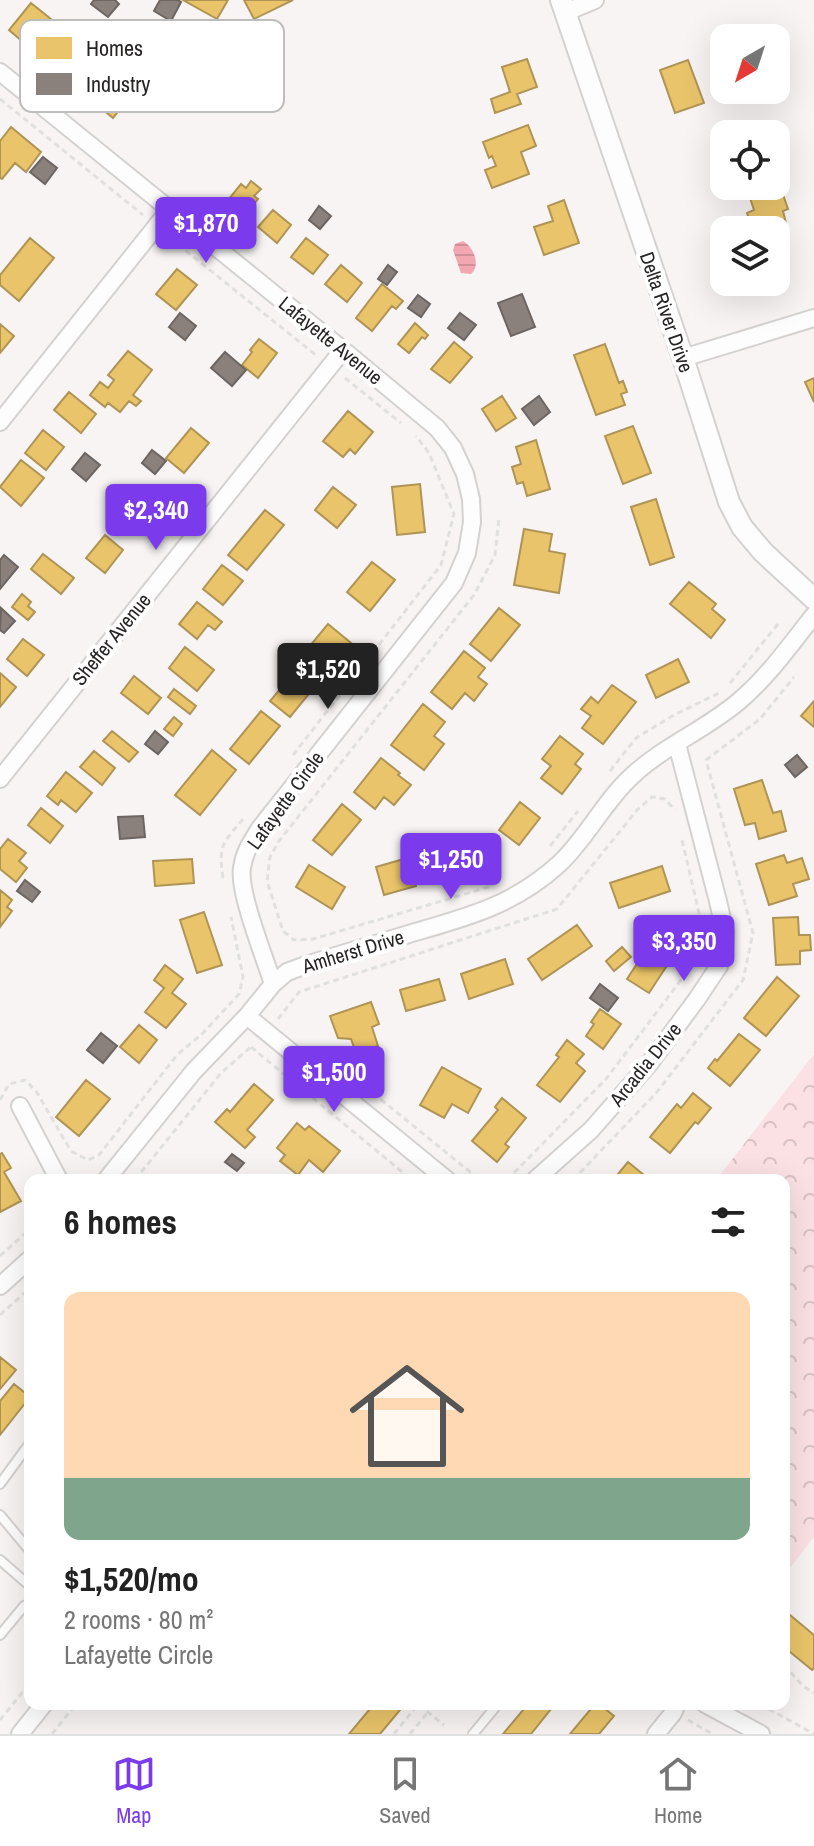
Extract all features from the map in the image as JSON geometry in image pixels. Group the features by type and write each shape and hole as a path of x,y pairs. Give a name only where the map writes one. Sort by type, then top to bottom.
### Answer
{"street":[{"path":"563,6 595,0"},
{"name":"Delta River Drive","path":"563,6 729,502 742,527 763,552 814,599"},
{"name":"Lafayette Avenue","path":"0,72 20,88"},
{"name":"Lafayette Avenue","path":"50,112 437,428"},
{"path":"0,422 170,209"},
{"path":"683,358 814,318"},
{"name":"Sheffer Avenue","path":"0,779 343,350"},
{"name":"Lafayette Circle","path":"273,984 244,894 241,871 246,850 260,828 454,583 467,553 472,522 465,474 453,448 437,428"},
{"name":"Amherst Drive","path":"111,1174 194,1071 287,972 472,915 505,902 534,885 582,839 631,776 739,702 768,673 814,615"},
{"name":"Arcadia Drive","path":"542,1174 591,1130 649,1064 719,966 725,932 677,744"},
{"path":"247,1016 440,1174"},
{"path":"20,1106 56,1174"},
{"path":"0,1286 24,1264"},
{"path":"20,1734 39,1710"},
{"path":"656,1734 674,1710"},
{"path":"716,1710 761,1734"}],"lane":[{"path":"0,1484 24,1451"},
{"path":"0,1515 24,1544"},
{"path":"0,1560 24,1581"},
{"path":"0,1635 24,1606"},
{"path":"473,1734 493,1710"}],"path":[{"path":"0,99 403,425"},
{"path":"292,757 441,565 454,514 429,453 416,435"},
{"path":"491,886 313,939 294,940 283,931 267,881 270,857 279,841 474,595 495,555 499,518"},
{"path":"609,773 636,738 724,691 778,624"},
{"path":"140,1174 221,1073 267,1033 299,992 557,909 638,809 652,797 665,799 675,808 678,823"},
{"path":"545,853 581,807"},
{"path":"223,879 220,855 224,843 243,818"},
{"path":"513,1174 606,1079 703,951 706,943 682,838"},
{"path":"0,1100 9,1084 25,1080 36,1091 71,1151 88,1160 99,1155 177,1055 203,1033 239,994 243,977 229,907"},
{"path":"251,1047 405,1174"},
{"path":"373,1093 473,1174"},
{"path":"0,1256 24,1234"},
{"path":"0,1315 24,1293"},
{"path":"790,1671 814,1693"},
{"path":"0,1720 24,1690"},
{"path":"52,1734 71,1710"},
{"path":"394,1734 413,1710"},
{"path":"426,1710 444,1725"},
{"path":"771,1710 814,1734"},
{"path":"410,1734 428,1712"}],"green space":[{"path":"814,1054 814,1537 790,1568 790,1174 721,1174"}],"shaded area":[{"path":"463,241 475,257 476,266 471,274 461,273 453,250 455,244"}],"building: Homes":[{"path":"183,0 228,0 217,19"},
{"path":"244,0 293,0 254,19"},
{"path":"31,3 52,20 20,20 20,39 9,30"},
{"path":"527,59 537,87 517,94 521,104 495,113 491,99 510,92 502,67"},
{"path":"688,60 704,103 675,113 660,70"},
{"path":"528,125 536,146 521,152 529,174 492,188 485,170 496,166 483,142"},
{"path":"11,127 41,152 26,172 15,163 2,179 0,141"},
{"path":"251,181 261,189 254,196 258,199 242,219 224,205 241,184 246,188"},
{"path":"564,200 579,243 544,255 534,227 553,221 548,206"},
{"path":"751,200 785,200 788,209 783,211 784,216 748,216 747,213 754,210"},
{"path":"273,210 291,225 277,243 258,227"},
{"path":"30,238 54,258 19,301 0,285 0,275"},
{"path":"306,238 328,255 313,274 291,257"},
{"path":"341,265 362,283 347,302 325,284"},
{"path":"177,269 197,285 176,310 156,294"},
{"path":"382,284 403,301 396,309 392,306 372,331 356,318"},
{"path":"415,323 428,335 425,339 422,337 409,353 398,344"},
{"path":"0,324 14,336 0,353"},
{"path":"259,339 277,353 258,378 242,365"},
{"path":"454,342 472,357 450,383 431,369"},
{"path":"605,344 619,383 623,381 627,392 621,394 625,405 596,415 574,355"},
{"path":"128,351 152,370 133,395 141,401 136,406 129,401 120,412 108,403 105,407 90,395 100,382 108,388 114,380 108,375"},
{"path":"814,378 814,402 805,382"},
{"path":"69,392 96,414 81,433 54,410"},
{"path":"502,396 516,418 496,431 482,409"},
{"path":"348,411 373,432 355,454 350,449 343,457 323,441"},
{"path":"633,426 651,473 623,484 605,436"},
{"path":"191,428 209,443 184,473 166,458"},
{"path":"43,430 64,447 46,470 25,453"},
{"path":"536,440 550,489 527,496 523,482 517,484 512,467 521,464 516,447"},
{"path":"21,460 44,478 21,506 0,487"},
{"path":"420,484 425,532 397,535 392,487"},
{"path":"333,487 356,505 337,528 315,510"},
{"path":"122,490 153,515 139,532 108,507"},
{"path":"656,499 674,557 650,565 631,507"},
{"path":"265,510 284,525 247,570 228,555"},
{"path":"524,529 552,534 549,551 565,554 559,593 514,585"},
{"path":"105,535 123,550 105,573 86,558"},
{"path":"43,554 74,578 61,594 31,569"},
{"path":"372,562 395,580 370,611 347,592"},
{"path":"222,565 243,581 223,605 203,589"},
{"path":"689,582 716,604 712,609 725,620 711,638 670,604"},
{"path":"22,594 31,602 28,606 35,612 28,620 12,607"},
{"path":"197,602 222,622 215,630 208,625 197,639 179,624"},
{"path":"499,608 520,625 491,661 470,644"},
{"path":"328,624 351,643 333,665 309,647"},
{"path":"23,639 44,655 27,676 7,659"},
{"path":"185,647 214,670 197,691 169,668"},
{"path":"464,651 485,668 478,677 487,684 474,701 465,693 452,709 431,692"},
{"path":"678,659 689,682 656,698 646,675"},
{"path":"302,663 321,679 290,717 270,701"},
{"path":"0,673 16,687 0,707"},
{"path":"134,676 161,698 148,714 121,693"},
{"path":"612,685 636,702 603,744 582,728 591,716 581,709 591,697 598,703"},
{"path":"174,689 196,706 190,714 168,697"},
{"path":"814,701 814,727 801,716"},
{"path":"423,704 445,722 434,736 444,744 424,770 391,745"},
{"path":"261,711 280,726 249,764 230,749"},
{"path":"174,717 182,724 173,736 164,729"},
{"path":"112,731 138,752 129,762 103,741"},
{"path":"560,736 583,754 575,764 581,769 562,794 541,778 551,766 542,759"},
{"path":"212,750 236,770 200,815 175,795"},
{"path":"94,751 115,768 102,785 80,767"},
{"path":"381,758 411,785 394,805 384,797 375,809 354,792"},
{"path":"66,772 92,793 76,812 61,800 58,805 47,796"},
{"path":"762,780 773,813 781,811 786,831 759,839 755,823 745,825 734,789"},
{"path":"520,802 540,818 519,845 499,830"},
{"path":"342,804 361,820 332,855 313,840"},
{"path":"41,808 63,826 50,843 28,825"},
{"path":"484,834 493,859 452,874 443,848"},
{"path":"8,839 26,853 19,861 27,868 16,882 0,869 0,849"},
{"path":"421,854 427,878 415,881 416,886 384,895 376,867"},
{"path":"784,855 787,863 802,858 809,879 793,884 797,896 769,905 756,864"},
{"path":"192,859 194,883 155,886 153,861"},
{"path":"309,865 345,887 332,909 296,887"},
{"path":"662,866 670,891 619,908 610,883"},
{"path":"0,890 12,900 7,907 12,911 0,927"},
{"path":"204,912 222,965 197,973 180,920"},
{"path":"798,917 799,935 810,935 811,950 800,951 800,964 776,965 773,918"},
{"path":"577,925 592,946 542,980 528,959"},
{"path":"622,947 631,957 614,971 606,961"},
{"path":"644,953 666,967 649,993 627,979"},
{"path":"505,959 513,984 469,999 461,974"},
{"path":"165,965 183,979 172,993 186,1004 166,1028 145,1012 164,988 154,980"},
{"path":"777,977 799,996 766,1036 744,1018"},
{"path":"439,979 445,1000 406,1011 400,990"},
{"path":"371,1002 379,1024 372,1027 378,1046 356,1053 351,1039 338,1038 330,1016"},
{"path":"600,1009 621,1024 603,1049 586,1036"},
{"path":"139,1025 157,1040 139,1063 120,1047"},
{"path":"739,1034 760,1050 730,1086 708,1068"},
{"path":"567,1040 584,1054 576,1063 585,1071 560,1102 537,1085 559,1057 556,1055"},
{"path":"442,1067 481,1089 468,1113 452,1104 444,1118 420,1105"},
{"path":"86,1080 110,1099 79,1136 56,1117"},
{"path":"254,1084 273,1100 247,1130 255,1137 245,1148 215,1122 227,1109 230,1112"},
{"path":"693,1093 711,1108 670,1153 650,1137 677,1104 681,1108"},
{"path":"502,1098 526,1118 505,1144 509,1147 497,1162 472,1141 498,1110 495,1107"},
{"path":"297,1123 305,1130 309,1126 340,1151 323,1172 309,1160 297,1174 280,1161 285,1155 277,1148"},
{"path":"0,1154 11,1168 4,1172 21,1201 0,1212"},
{"path":"628,1162 643,1174 618,1174"},
{"path":"0,1357 16,1370 0,1389"},
{"path":"14,1384 24,1392 24,1405 0,1435 0,1401"},
{"path":"790,1615 814,1635 812,1670 790,1652"},
{"path":"369,1710 400,1710 380,1734 349,1734"},
{"path":"523,1710 550,1710 531,1734 503,1734"},
{"path":"590,1710 606,1710 614,1716 599,1734 570,1734"}],"building: Industry":[{"path":"94,0 115,0 119,4 108,17 91,4"},
{"path":"160,0 181,2 172,20 154,11"},
{"path":"43,157 57,168 45,184 30,172"},
{"path":"319,206 331,216 320,229 309,220"},
{"path":"388,265 397,272 387,285 378,279"},
{"path":"522,294 535,327 511,336 498,303"},
{"path":"418,295 430,304 421,317 408,308"},
{"path":"180,313 196,326 185,340 169,327"},
{"path":"460,313 476,325 464,340 448,328"},
{"path":"225,352 246,370 232,386 211,368"},
{"path":"539,396 550,412 534,425 522,409"},
{"path":"152,450 166,461 155,474 142,463"},
{"path":"85,453 100,465 86,481 72,469"},
{"path":"4,555 18,567 0,589 0,560"},
{"path":"1,608 15,621 4,633 0,630"},
{"path":"155,731 168,742 158,754 145,744"},
{"path":"797,755 807,767 795,777 785,765"},
{"path":"143,816 145,837 120,839 118,817"},
{"path":"25,880 40,892 32,902 17,891"},
{"path":"600,984 618,998 608,1011 590,998"},
{"path":"101,1033 117,1046 103,1063 87,1050"},
{"path":"232,1154 244,1163 237,1171 225,1162"}]}
